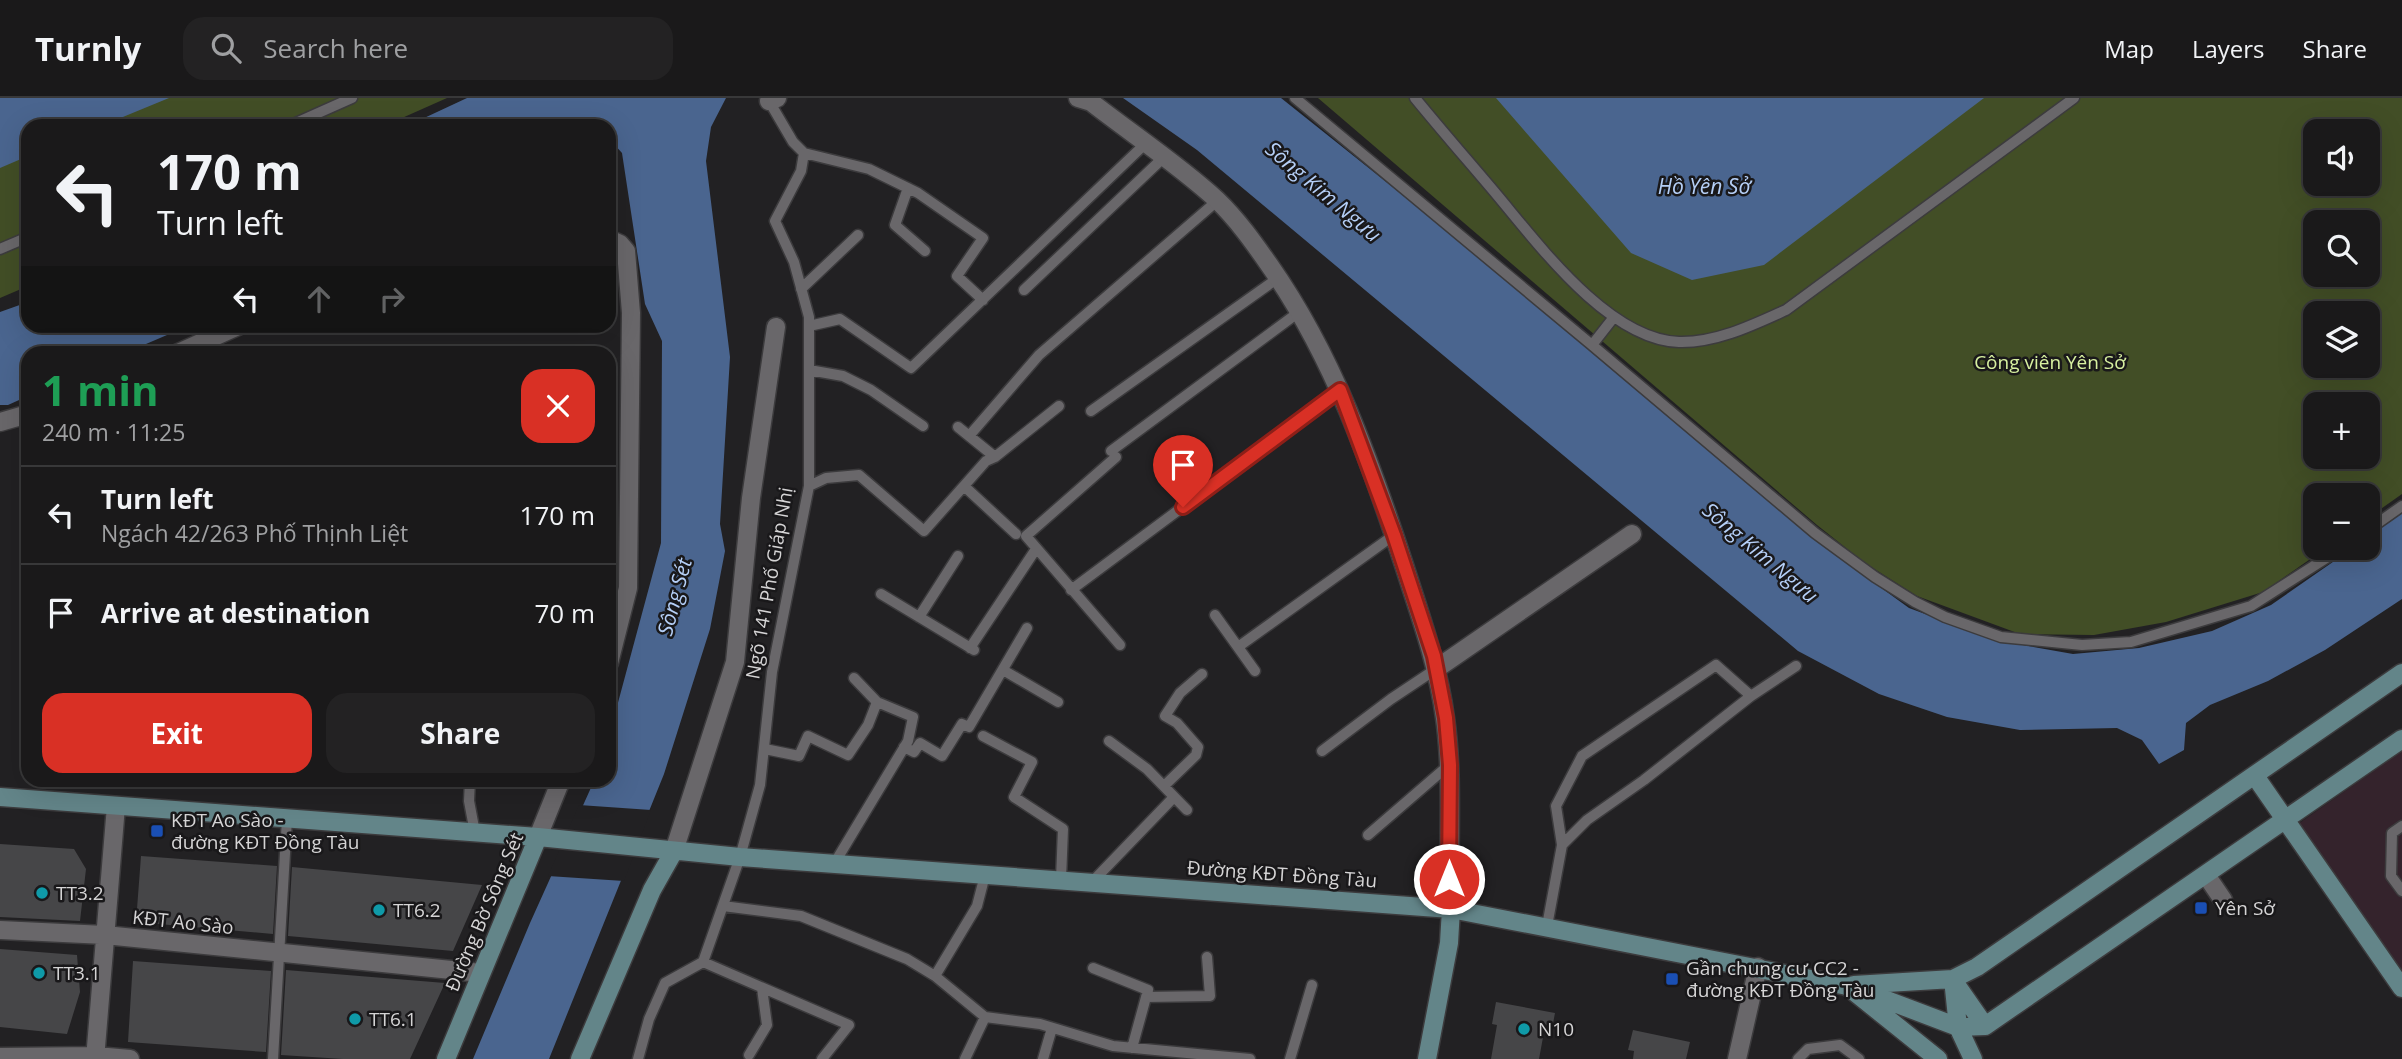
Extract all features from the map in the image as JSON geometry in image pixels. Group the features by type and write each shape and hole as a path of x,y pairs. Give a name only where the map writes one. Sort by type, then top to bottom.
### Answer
{"main road":[{"path":"1847,986 1953,979 1977,967 2402,673"},
{"path":"1847,986 1958,1027 1985,1026 2402,739"},
{"path":"2255,776 2402,988"},
{"path":"0,797 545,838"},
{"name":"Đường KĐT Đồng Tàu","path":"545,838 740,857 1451,909 1847,986 1938,1059"},
{"name":"Đường Bờ Sông Sét","path":"446,1059 481,973 545,838"},
{"path":"580,1059 652,890 674,851"},
{"path":"1427,1059 1449,943 1451,909"},
{"path":"1953,979 1985,1026 1980,1044 1982,1059"},
{"path":"1953,979 1958,1027 1973,1059"}],"street":[{"path":"1078,98 1091,102 1217,201 1258,248 1278,278 1340,390 1394,535 1436,669 1446,718 1450,765 1451,909"},
{"path":"616,242 626,251 631,313 628,588 616,635"},
{"name":"Ngõ 141 Phố Giáp Nhị","path":"674,851 735,662 751,498 776,327"},
{"path":"194,346 222,333"},
{"path":"0,422 21,416"},
{"path":"1436,669 1632,534"},
{"name":"Đường Bờ Sông Sét","path":"545,838 559,787"},
{"path":"95,1058 116,806"},
{"path":"2206,875 2223,900"},
{"name":"KĐT Ao Sào","path":"0,930 105,935 481,973"},
{"path":"1737,1059 1758,967"},
{"path":"0,1057 130,1059"}],"lane":[{"path":"305,119 352,98"},
{"path":"1295,98 1806,525 1875,577 1935,612 2001,637 2082,645 2131,642 2251,606 2323,560"},
{"path":"1415,98 1575,284 1614,317 1655,338 1680,342 1747,327 1786,310 2074,98"},
{"path":"773,99 793,142 804,153 869,169 908,188 983,238 957,276 983,300"},
{"path":"809,326 840,319 911,368 1145,144"},
{"name":"Ngõ 141 Phố Giáp Nhị","path":"702,962 740,857 760,785 772,672 809,486 809,317 794,262 775,221 801,171 804,153"},
{"path":"1024,290 1163,158"},
{"path":"908,188 895,225 925,251"},
{"path":"969,436 1039,355 1217,201"},
{"path":"801,289 858,235"},
{"path":"0,248 21,240"},
{"path":"1091,411 1278,278"},
{"path":"1021,535 1114,454 1299,312"},
{"path":"1592,345 1614,317"},
{"path":"809,370 843,376 871,390 923,426"},
{"path":"1071,590 1340,390"},
{"path":"809,486 826,478 859,475 924,531 986,461 995,457 1059,406"},
{"path":"958,427 995,457"},
{"path":"964,486 1036,549 1120,645"},
{"path":"2380,522 2402,506"},
{"path":"1238,648 1394,535"},
{"path":"881,594 972,649 1036,549"},
{"path":"919,617 958,556"},
{"path":"1216,615 1255,671"},
{"path":"906,744 914,752 920,743 942,756 962,724 970,727 1027,628"},
{"path":"1547,926 1562,845 1556,806 1582,756 1716,665 1751,696"},
{"path":"1562,845 1587,820 1644,780 1751,696 1796,666"},
{"path":"1322,751 1436,669"},
{"path":"1003,670 1058,702"},
{"path":"1164,786 1196,755 1198,747 1177,723 1165,716 1180,693 1202,674"},
{"path":"834,864 906,744 913,718 877,702 854,678"},
{"path":"765,749 799,756 808,736 848,755 868,725 877,702"},
{"path":"983,736 1032,762 1014,797 1063,830 1060,879"},
{"path":"1109,741 1147,769 1187,810"},
{"path":"1368,835 1450,765"},
{"path":"470,787 475,833"},
{"path":"1093,881 1174,797"},
{"path":"272,1059 287,819"},
{"path":"2402,826 2392,833 2391,876 2402,891"},
{"path":"935,976 977,906 985,875"},
{"path":"723,906 801,916 907,959 935,976 985,1017 1052,1028 1113,1046 1194,1057 1250,1059"},
{"path":"1146,997 1210,996 1207,957"},
{"path":"638,1059 649,1019 665,983 702,962 849,1026 822,1059"},
{"path":"1093,968 1148,990 1132,1048"},
{"path":"1290,1059 1312,985"},
{"path":"749,1055 767,1025 762,988"},
{"path":"965,1059 985,1017"},
{"path":"1043,1059 1052,1028"},
{"path":"1798,1059 1808,1049 1840,1045 1859,1059"}],"shaded area":[{"path":"2402,751 2402,974 2298,824"}],"green space":[{"path":"0,98 447,98 400,119 21,119 21,289 0,298"},
{"name":"Công viên Yên Sở","path":"1318,98 2402,98 2402,494 2380,510 2380,483 2303,483 2303,560 2309,560 2263,592 2166,622 2094,635 2020,634 1917,596 1865,563 1817,525"}],"water":[{"path":"0,98 169,98 118,119 21,119 21,159 0,168"},
{"name":"Sông Sét","path":"467,98 726,98 711,127 706,161 730,357 720,524 725,551 710,629 664,774 549,1059 473,1059 591,787 616,787 616,710 661,543 662,341 645,304 622,153 616,146 616,119 422,119"},
{"name":"Sông Kim Ngưu","path":"1123,98 1281,98 1449,232 1811,537 1909,608 1995,640 2073,654 2139,648 2212,631 2271,605 2336,560 2380,560 2380,529 2402,513 2402,599 2325,650 2268,681 2210,705 2186,723 2184,750 2159,764 2142,740 2117,728 2020,730 1947,717 1879,694 1798,651 1197,150"},
{"name":"Hồ Yên Sở","path":"1496,98 1984,98 1764,265 1692,280 1631,253"},
{"path":"21,304 21,333 172,333 141,346 21,346 21,399 8,405 0,405 0,312"}],"pier":[{"path":"579,805 651,810 624,881 548,876"}],"building":[{"name":"TT3.2","path":"0,844 74,849 86,869 80,921 0,917"},
{"path":"141,856 277,866 273,934 136,922"},
{"name":"TT6.2","path":"292,867 482,885 453,951 288,936"},
{"name":"TT3.1","path":"0,949 77,955 80,992 67,1034 0,1027"},
{"path":"133,961 271,971 266,1052 128,1042"},
{"name":"TT6.1","path":"286,970 445,983 410,1059 281,1055"},
{"name":"N10","path":"1496,1002 1555,1013 1551,1034 1544,1032 1539,1059 1491,1059 1497,1025 1492,1024"},
{"path":"1633,1030 1690,1042 1686,1059 1633,1059 1634,1051 1628,1050"}],"place":[{"name":"KĐT Ao Sào - đường KĐT Đồng Tàu","path":"157,831"},
{"name":"TT3.2","path":"42,893"},
{"name":"Yên Sở","path":"2201,908"},
{"name":"TT6.2","path":"379,910"},
{"name":"TT3.1","path":"39,973"},
{"name":"Gần chung cư CC2 - đường KĐT Đồng Tàu","path":"1672,979"},
{"name":"TT6.1","path":"355,1019"},
{"name":"N10","path":"1524,1029"}],"route":[{"path":"1183,507 1340,390 1394,535 1434,656 1446,718 1450,765 1449,879"}]}
